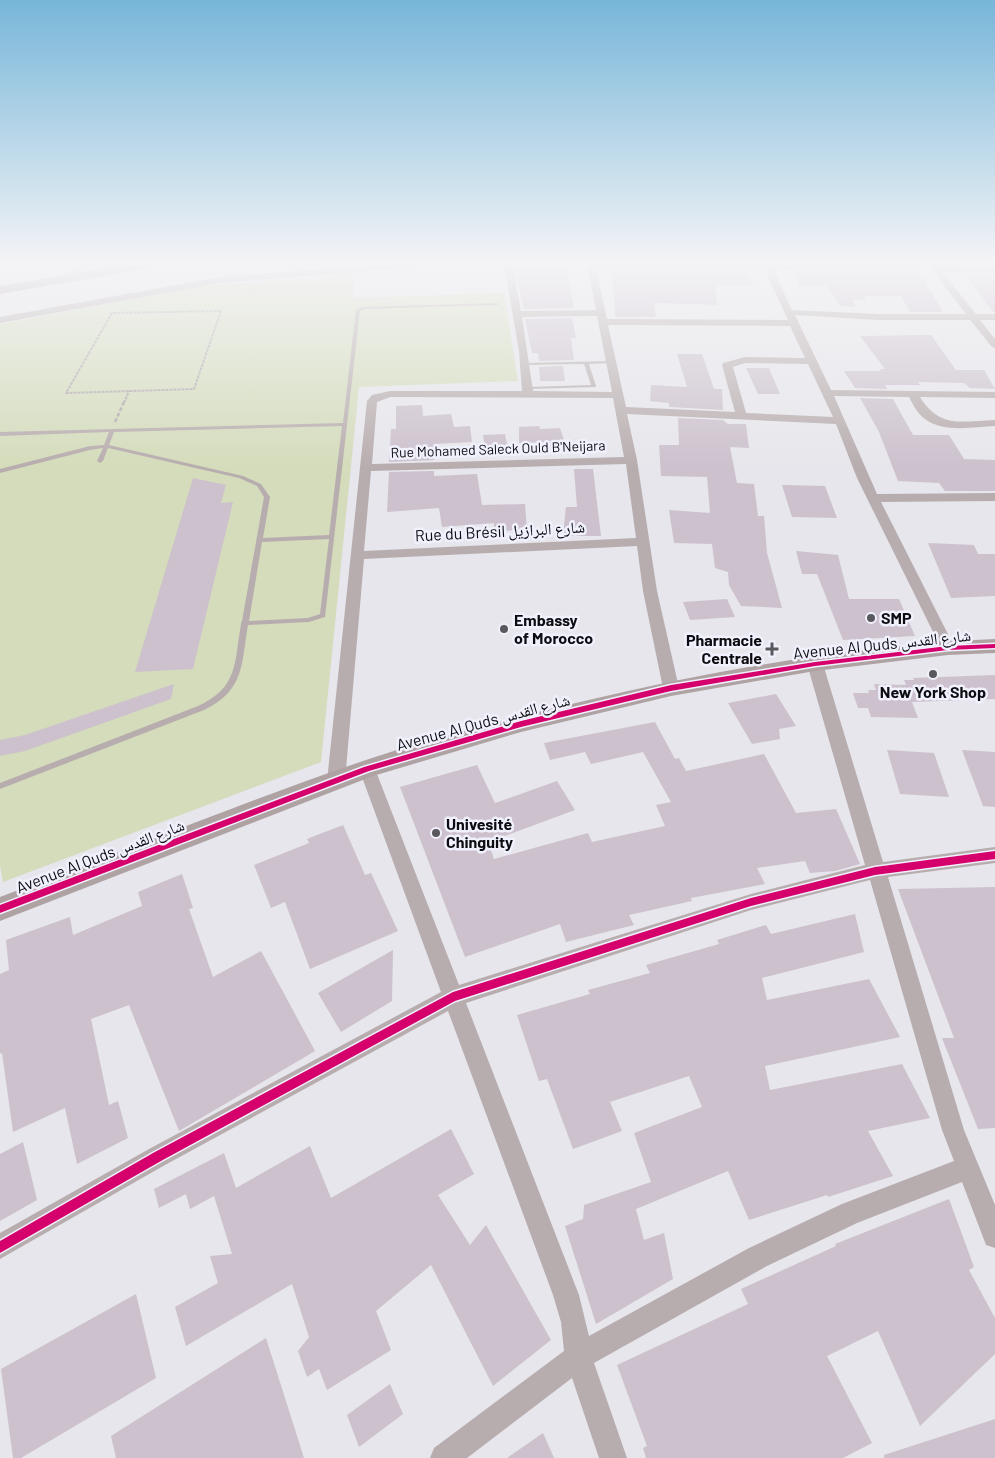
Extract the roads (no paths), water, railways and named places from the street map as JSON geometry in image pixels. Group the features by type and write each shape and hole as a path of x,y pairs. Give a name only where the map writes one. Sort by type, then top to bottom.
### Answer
{"street":[{"path":"519,332 528,392"},
{"path":"604,332 631,460 650,591 671,688"},
{"path":"797,332 840,421 873,498 948,648"},
{"path":"984,332 995,346"},
{"path":"741,416 727,365 745,360 811,361"},
{"path":"336,781 367,468 371,405 376,397 390,394 528,392 618,395"},
{"path":"827,393 995,395"},
{"path":"912,394 929,417 935,420 955,424 995,423"},
{"path":"621,410 840,421"},
{"name":"Rue Mohamed Saleck Ould B'Neijara","path":"367,468 631,460"},
{"path":"873,498 995,497"},
{"name":"Rue du Brésil شارع البرازيل","path":"358,555 644,542"},
{"name":"Avenue Al Quds شارع القدس","path":"0,909 367,769 521,724 671,688 815,664 948,648 995,646"},
{"path":"815,664 953,1130 995,1236"},
{"path":"367,769 566,1294 574,1322 578,1358 613,1458"},
{"path":"0,1247 157,1157 453,997 751,902 875,871 995,855"},
{"path":"444,1458 578,1358 758,1257 851,1213 967,1168"}],"lane":[{"path":"244,623 309,620 320,618 324,611 356,332"},
{"path":"525,364 611,362"},
{"path":"528,392 594,386 586,363"},
{"path":"0,434 345,424"},
{"path":"100,461 112,430"},
{"path":"0,471 90,448 106,446 241,477 259,485 267,497 236,678 231,687 213,703 0,786"},
{"path":"260,540 332,537"}],"place":[{"name":"SMP","path":"871,618"},
{"name":"Embassy of Morocco","path":"504,629"},
{"name":"Pharmacie Centrale","path":"772,649"},
{"name":"New York Shop","path":"933,674"},
{"name":"Univesité Chinguity","path":"436,833"}]}
